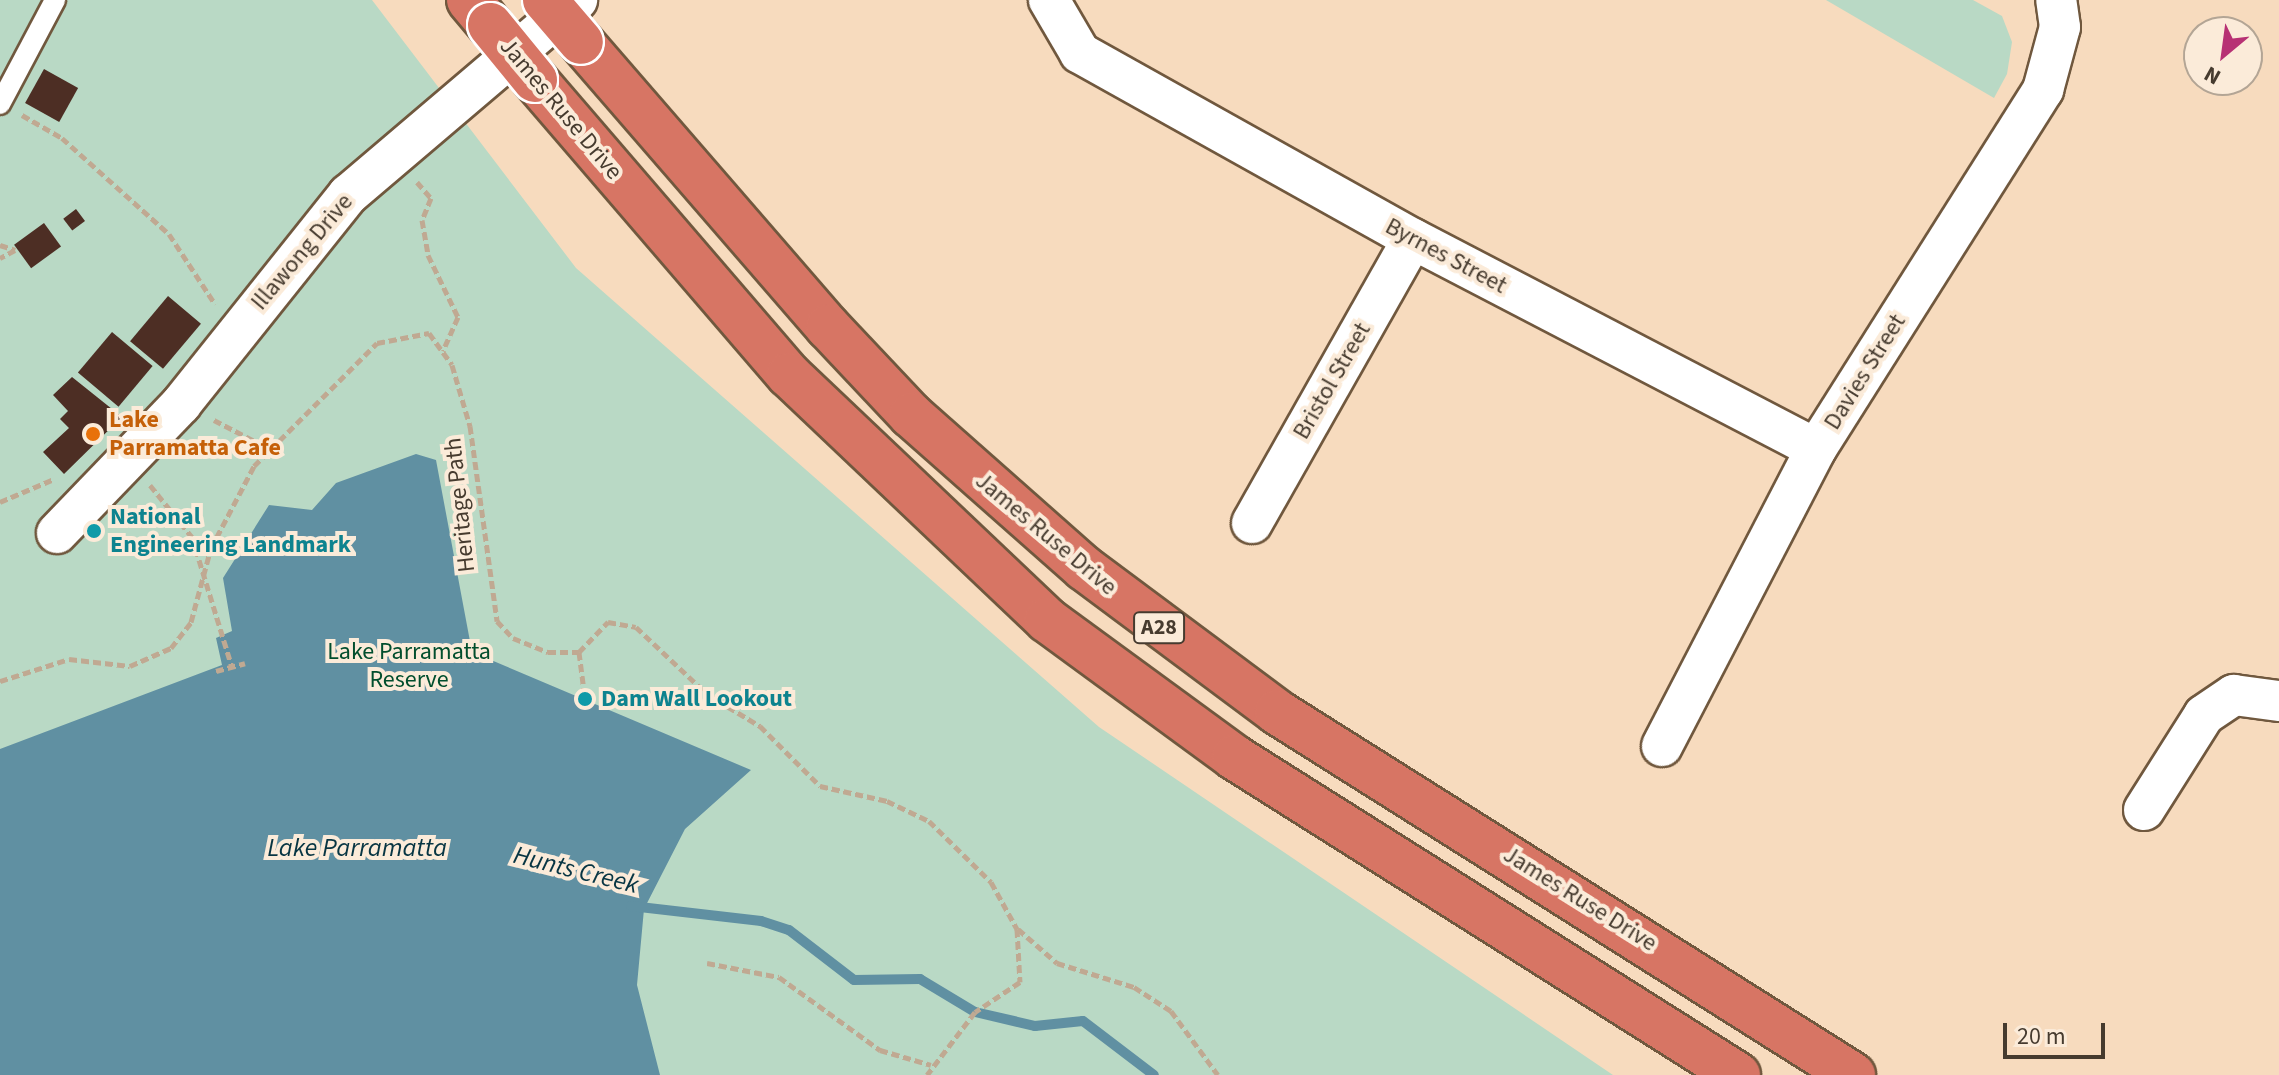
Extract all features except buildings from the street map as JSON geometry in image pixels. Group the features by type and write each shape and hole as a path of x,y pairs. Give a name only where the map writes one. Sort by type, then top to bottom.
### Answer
{"highway":[{"name":"James Ruse Drive","path":"545,0 579,21 849,349 997,496 1084,568 1277,712 1853,1075"},
{"name":"James Ruse Drive","path":"480,13 789,375 1047,620 1234,757 1738,1075"}],"street":[{"name":"Byrnes Street","path":"1049,0 1080,53 1413,239 1816,449"},
{"name":"Davies Street","path":"1662,746 1816,449 2043,90 2060,27 2056,0"},
{"name":"Illawong Drive","path":"57,533 126,461 348,195 579,21"},
{"name":"Bristol Street","path":"1252,523 1413,239"},
{"path":"2144,810 2204,715 2234,695 2279,701"}],"lane":[{"path":"0,103 55,0"}],"path":[{"path":"0,103 62,138 169,234 235,332"},
{"path":"431,198 422,220 428,255 458,317 443,351"},
{"path":"0,245 15,250 0,258"},
{"name":"Heritage Path","path":"0,681 69,659 130,666 171,648 191,622 205,571 254,466 377,343 429,333 443,351 470,426 497,621 513,638 548,652 579,652"},
{"path":"216,421 270,449"},
{"path":"126,461 192,537 205,571 232,667"},
{"path":"0,502 54,479"},
{"path":"585,699 579,652 608,622 636,627 707,694 760,726 820,786 887,801 929,821 991,882 1017,929 1057,963 1134,987 1171,1011 1218,1075"},
{"path":"216,671 245,663"},
{"path":"927,1075 931,1065 975,1012 1020,982 1017,929"},
{"path":"707,963 779,977 880,1050 931,1065"}],"green space":[{"name":"Lake Parramatta Reserve","path":"0,0 372,0 576,268 1099,727 1613,1075 0,1075"},
{"path":"1826,0 1973,0 2002,16 2012,42 2007,74 1994,98"}],"water":[{"name":"Lake Parramatta","path":"416,454 436,460 472,652 751,770 685,829 644,909 637,985 660,1075 0,1075 0,749 222,665 216,638 232,631 223,578 269,505 312,510 336,483"}],"waterway":[{"name":"Hunts Creek","path":"631,906 761,921 789,930 854,980 920,979 975,1012 1035,1026 1083,1021 1154,1075"}],"place":[{"name":"Lake Parramatta Cafe","path":"93,434"},
{"name":"National Engineering Landmark","path":"94,531"},
{"name":"Dam Wall Lookout","path":"585,699"}]}
